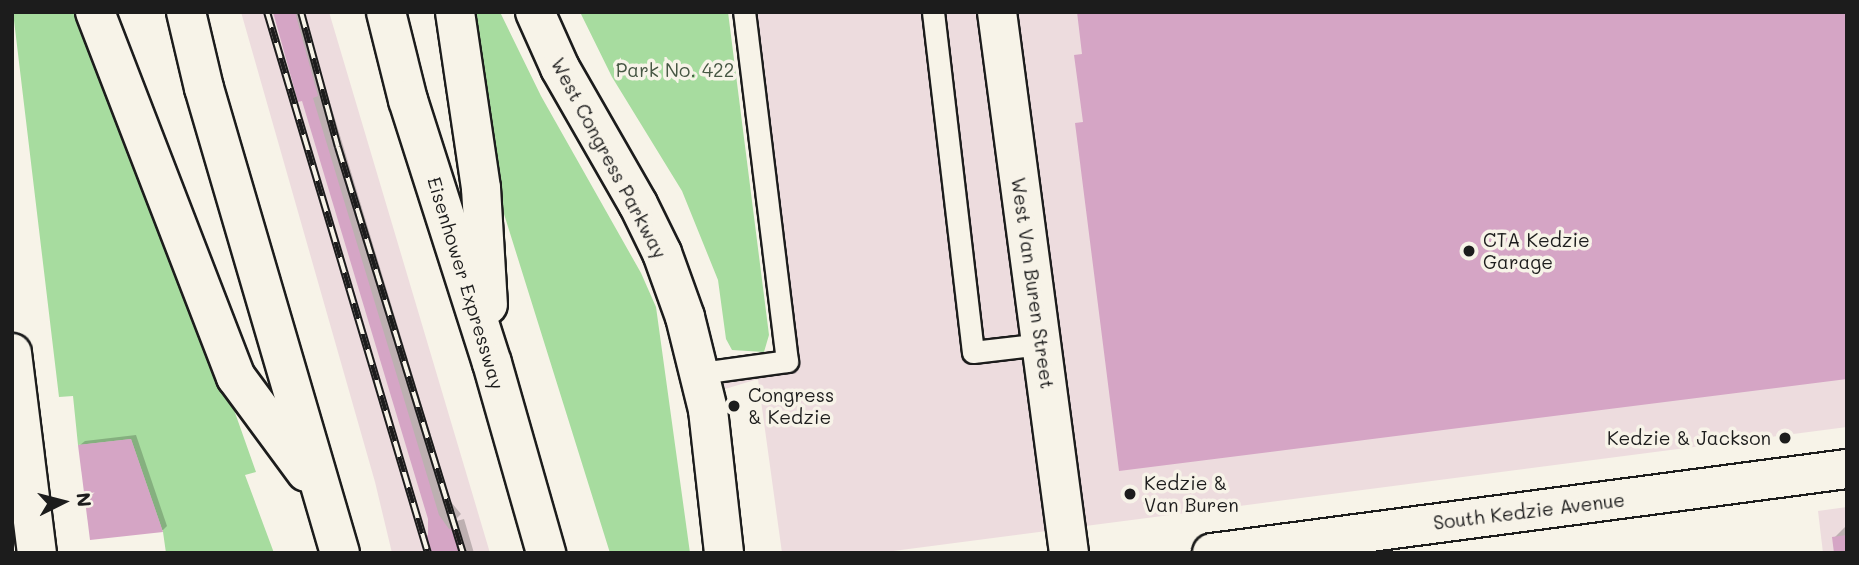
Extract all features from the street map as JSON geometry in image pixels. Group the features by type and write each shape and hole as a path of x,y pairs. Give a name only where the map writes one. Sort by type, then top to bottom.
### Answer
{"main road":[{"path":"95,12 236,377 321,492"},
{"path":"186,12 204,88 340,553"},
{"name":"Eisenhower Expressway","path":"386,12 408,100 492,363 546,553"},
{"path":"455,12 481,188 492,363"},
{"name":"West Congress Parkway","path":"535,12 560,68 620,170 662,253 701,373 724,553"},
{"name":"West Van Buren Street","path":"998,12 1069,553"},
{"path":"12,353 37,553"},
{"name":"South Kedzie Avenue","path":"1212,553 1276,549 1847,469"}],"lane":[{"path":"701,373 787,360 744,12"},
{"path":"933,12 973,352 1041,344"}],"shaded area":[{"path":"241,12 329,12 490,553 392,553 375,482"},
{"path":"744,12 1847,12 1847,427 878,553 782,553 758,379 725,389 721,370 787,361"},
{"path":"1847,507 1847,553 1823,553 1818,511"}],"green space":[{"path":"13,12 77,12 210,342 256,472 245,475 274,553 166,553 163,532 131,439 78,445 73,396 59,397"},
{"path":"471,12 500,12 541,96 641,273 656,307 690,553 610,553 504,214 492,162"},
{"name":"Park No. 422","path":"580,12 728,12 769,335 764,352 732,350 726,339 718,280 682,191 612,77"}],"building":[{"path":"273,12 295,12 318,96 313,98 439,515 449,529 454,527 463,553 428,553 424,537 428,535 428,519 302,101 298,102"},
{"name":"CTA Kedzie Garage","path":"1077,12 1847,12 1847,379 1119,471 1075,123 1083,122 1074,55 1082,54"},
{"path":"131,439 163,532 90,540 78,445"},
{"path":"1847,535 1847,553 1834,553 1832,537"}],"railway":[{"path":"267,12 428,553"},
{"path":"301,12 338,147 463,553"}],"place":[{"name":"CTA Kedzie Garage","path":"1469,251"},
{"name":"Congress & Kedzie","path":"734,406"},
{"name":"Kedzie & Jackson","path":"1785,438"},
{"name":"Kedzie & Van Buren","path":"1130,494"}]}
